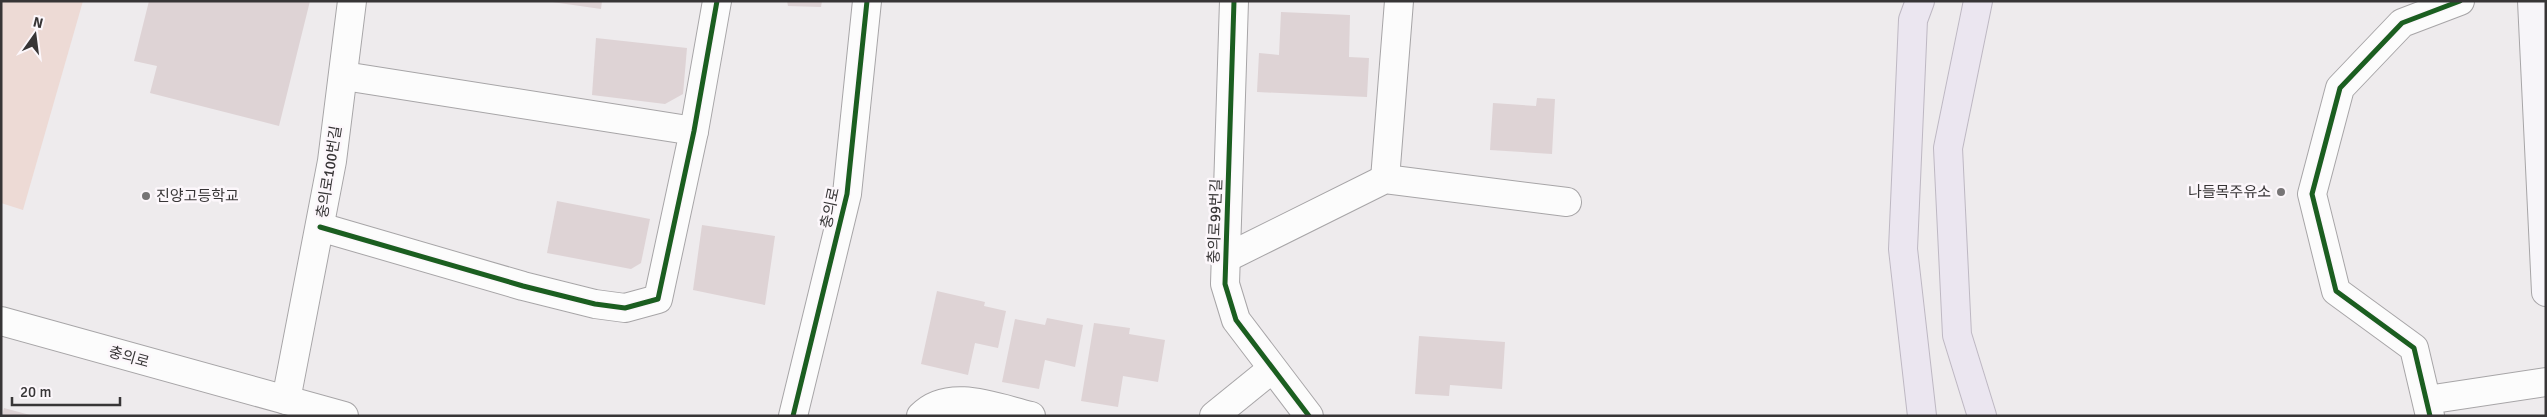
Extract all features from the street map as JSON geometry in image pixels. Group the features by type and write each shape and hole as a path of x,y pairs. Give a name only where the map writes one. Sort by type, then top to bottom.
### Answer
{"highway":[{"path":"1920,1 1913,20 1903,249 1922,416"},
{"path":"1978,1 1948,148 1958,335 1982,416"}],"main road":[{"path":"2532,1 2546,292"}],"street":[{"name":"충의로100번길","path":"286,400 320,227 344,76 352,1"},
{"path":"320,227 523,286 595,304 625,308 658,299 694,130 718,1"},
{"name":"충의로","path":"793,416 847,194 867,1"},
{"name":"충의로99번길","path":"1234,1 1225,284 1236,320 1309,416"},
{"path":"1385,179 1399,1"},
{"path":"2460,1 2402,23 2340,88 2312,194 2336,291 2414,348 2429,408 2546,382"},
{"path":"344,76 694,130"},
{"path":"1226,258 1385,179 1567,202"},
{"name":"충의로","path":"1,321 344,416"},
{"path":"1214,416 1272,369"},
{"path":"922,416 935,405 951,400 1030,416"}],"shaded area":[{"path":"1,1 83,1 23,210 1,203"}],"building":[{"path":"149,1 310,1 279,126 150,93 157,66 134,61"},
{"path":"545,1 602,1 601,9"},
{"path":"787,1 822,1 821,7 788,6"},
{"path":"1281,12 1350,15 1349,57 1369,58 1367,97 1257,92 1259,53 1279,55"},
{"path":"596,38 687,48 683,94 665,104 592,95"},
{"path":"1537,98 1555,99 1552,154 1490,150 1493,103 1536,106"},
{"path":"557,201 650,219 641,263 631,269 547,253"},
{"path":"702,225 775,236 765,305 693,290"},
{"path":"937,291 985,302 984,306 1006,311 998,348 975,343 968,375 921,364"},
{"path":"1047,318 1083,325 1075,367 1045,360 1039,389 1002,382 1015,319 1045,325"},
{"path":"1094,323 1130,328 1129,334 1165,340 1158,382 1123,376 1118,407 1081,401"},
{"path":"1419,336 1505,342 1502,389 1450,385 1449,396 1415,394"},
{"path":"4,408 30,415 30,416 2,416"}],"cycle path":[{"path":"320,227 523,286 595,304 625,308 658,299 694,131 717,1"},
{"path":"793,416 847,194 867,1"},
{"path":"1234,1 1225,284 1236,320 1309,416"},
{"path":"2430,416 2414,348 2336,291 2312,194 2340,88 2402,23 2460,1"}],"place":[{"name":"나들목주유소","path":"2281,192"},
{"name":"진양고등학교","path":"146,196"}]}
